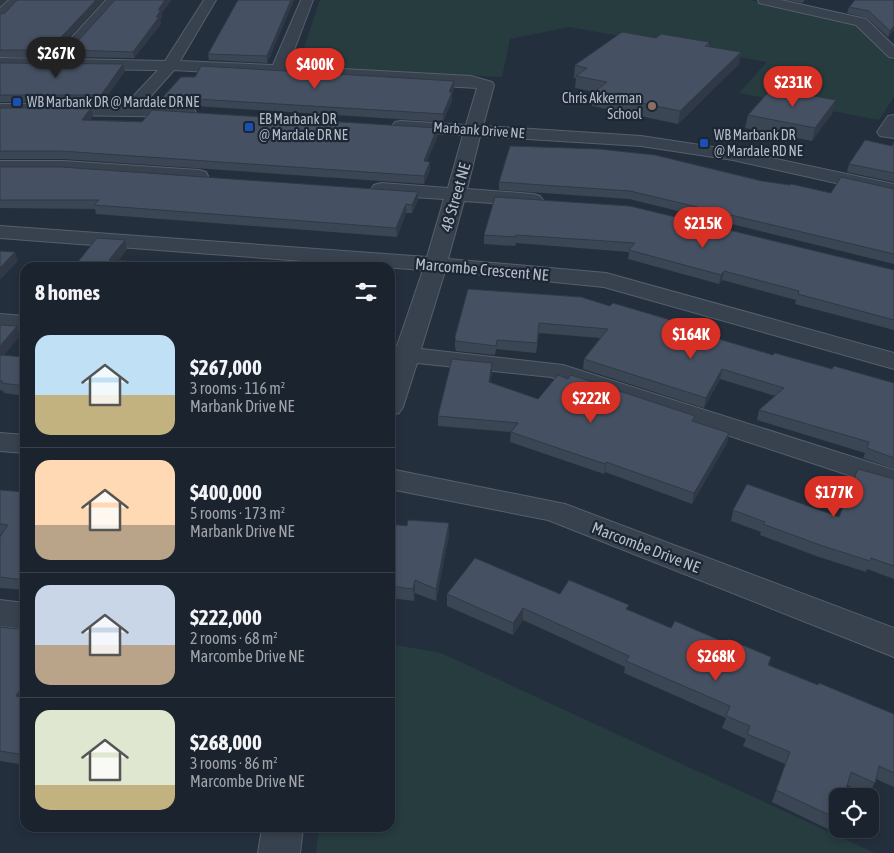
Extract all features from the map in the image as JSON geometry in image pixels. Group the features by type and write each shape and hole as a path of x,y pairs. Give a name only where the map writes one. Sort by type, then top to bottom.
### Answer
{"street":[{"path":"0,15 17,0"},
{"path":"57,62 113,0"},
{"path":"130,110 169,67 210,0"},
{"path":"0,63 57,62 279,70 307,0"},
{"path":"764,0 861,22 894,54"},
{"name":"48 Street NE","path":"279,70 471,81 486,85 475,130 454,194 436,264 399,354 395,378"},
{"path":"0,109 130,110 206,114"},
{"path":"894,120 886,132 894,133"},
{"name":"Marbank Drive NE","path":"385,125 641,141 733,155 894,190"},
{"path":"0,167 63,167 219,178"},
{"path":"366,188 552,202"},
{"name":"Marcombe Crescent NE","path":"0,232 436,264 606,280 894,361"},
{"path":"0,321 20,323"},
{"path":"399,354 554,370 894,480"},
{"path":"0,442 20,444"},
{"name":"Marcombe Drive NE","path":"395,481 554,511 894,643"},
{"path":"0,613 20,615"},
{"path":"280,853 283,832"}],"green space":[{"path":"320,0 750,0 857,24 894,61 894,97 879,120 739,93 767,62 569,27 510,39 502,77 311,67 299,62"},
{"path":"395,645 441,653 829,832 829,838 842,838 875,853 316,853 319,832 395,832"}],"building":[{"path":"17,0 96,0 49,50 0,50 0,14 5,13"},
{"path":"115,0 165,0 158,10 161,10 156,17 159,17 133,52 70,50"},
{"path":"238,0 291,0 267,56 208,54"},
{"path":"855,0 894,0 894,26 890,31 869,11 849,7"},
{"path":"622,32 656,38 661,34 709,42 705,46 741,52 680,111 593,93 607,82 576,76 587,68 575,65"},
{"path":"0,63 123,64 101,95 0,95"},
{"path":"201,66 454,81 449,92 452,92 443,114 163,97 181,77 195,77"},
{"path":"772,88 836,100 815,128 748,115"},
{"path":"0,108 91,108 82,120 142,122 152,110 437,128 424,161 430,162 424,176 61,151 0,151"},
{"path":"865,140 892,146 894,142 894,173 849,164"},
{"path":"510,146 599,149 655,155 762,181 791,184 831,193 841,177 894,189 894,254 630,191 499,182"},
{"path":"0,167 61,167 418,192 412,205 406,204 396,228 94,205 99,200 0,200"},
{"path":"495,197 630,206 894,270 894,320 798,294 799,291 724,271 721,275 629,250 635,243 516,235 516,237 484,235"},
{"path":"97,238 125,240 109,260 146,262 78,262"},
{"path":"0,251 15,252 0,268"},
{"path":"468,289 581,297 610,306 613,303 701,329 698,333 773,355 775,353 832,369 834,366 894,383 894,458 867,448 869,442 759,410 784,388 722,369 706,398 584,359 608,329 539,323 537,343 497,340 496,346 456,341 455,337"},
{"path":"0,325 17,326 0,346"},
{"path":"0,355 20,357 20,385 1,383 3,381 0,381"},
{"path":"452,359 492,363 489,382 538,399 558,375 568,379 571,375 695,416 692,421 729,433 694,493 606,462 605,464 511,432 518,423 438,416"},
{"path":"858,469 894,479 894,566 871,558 870,561 820,545 763,524 765,522 733,510 747,484 839,517"},
{"path":"0,490 20,492 20,579 0,577 0,537 8,525 0,524"},
{"path":"408,520 449,523 436,589 415,580 413,589 395,587 395,525 407,526"},
{"path":"475,558 560,594 569,580 629,605 626,609 671,628 675,621 726,643 728,639 771,657 768,665 818,685 819,683 894,714 894,773 879,766 875,783 851,772 846,788 829,788 829,815 776,790 790,752 747,734 750,726 726,716 730,706 626,661 629,656 523,608 513,623 447,594"},
{"path":"0,627 20,629 20,689 16,696 20,697 20,754 0,751"}],"place":[{"name":"WB Marbank DR @ Mardale DR NE","path":"17,102"},
{"name":"Chris Akkerman School","path":"652,106"},
{"name":"EB Marbank DR @ Mardale DR NE","path":"249,127"},
{"name":"WB Marbank DR @ Mardale RD NE","path":"704,143"}]}
